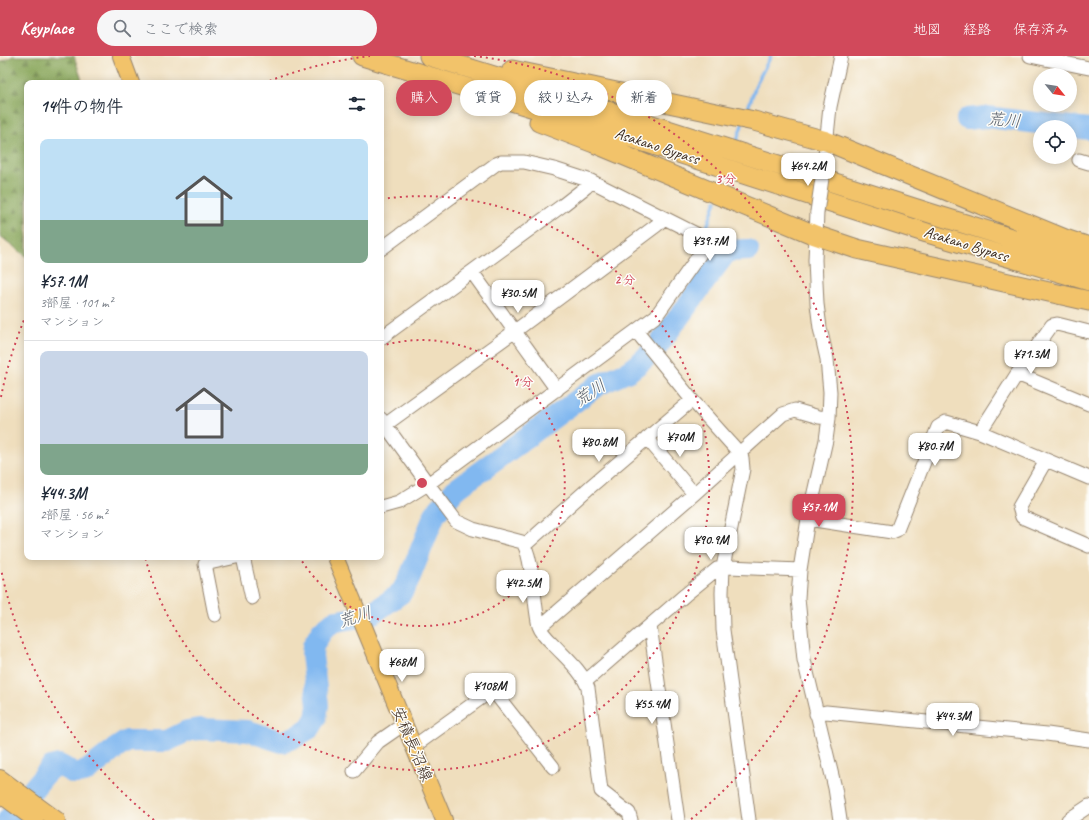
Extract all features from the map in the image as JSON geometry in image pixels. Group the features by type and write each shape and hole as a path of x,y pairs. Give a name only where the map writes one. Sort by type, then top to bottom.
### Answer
{"highway":[{"name":"Asakano Bypass","path":"362,56 610,131 927,233 1089,281"},
{"name":"Asakano Bypass","path":"428,56 1089,262"},
{"path":"458,56 516,71 754,121 826,141 1065,239 1089,247"},
{"path":"383,62 432,87 561,130 815,235 857,249 1089,301"}],"main road":[{"path":"121,56 130,80"},
{"name":"安積長沼線","path":"336,560 444,820"},
{"path":"0,778 57,820"},
{"path":"0,794 35,820"}],"street":[{"path":"840,820 835,788 804,660 801,642 798,598 800,570 808,519 826,440 829,418 830,392 828,359 820,328 817,304 815,235 826,141 834,87 841,56"},
{"path":"1030,56 1089,68"},
{"path":"384,247 496,164 501,162 524,162 554,169 591,181 702,237 704,239 705,247 656,316 620,341 557,390 428,484 399,502 384,506"},
{"path":"384,336 563,205 586,187 591,181"},
{"path":"384,421 515,331 601,268 664,218"},
{"path":"472,272 557,390"},
{"path":"980,432 1017,374 1052,325 1057,324 1089,332"},
{"path":"636,331 692,400 742,458 742,469 722,567 722,592 723,630 749,820"},
{"path":"1017,374 1089,404"},
{"path":"525,545 692,400"},
{"path":"540,627 740,454 783,414 795,410 818,417 829,418"},
{"path":"808,519 892,532 897,530 938,427 946,422 980,432 1089,478"},
{"path":"384,423 456,520 465,526 522,542 525,545 540,627 546,637 586,681 590,699 591,723 601,791 629,813 631,820"},
{"path":"647,438 694,494"},
{"path":"1046,460 1019,507 1022,517 1089,546"},
{"path":"215,615 205,564 223,560"},
{"path":"244,560 252,598"},
{"path":"586,681 685,595 712,573 722,567 800,570"},
{"path":"650,626 678,820"},
{"path":"413,747 491,692 495,693 553,767"},
{"path":"816,714 826,712 1047,734 1089,740"},
{"path":"354,771 378,742 404,724"},
{"path":"1068,820 1089,806"}],"green space":[{"path":"13,56 74,56 82,80 24,80 24,255 0,236 0,62"}],"waterway":[{"path":"746,114 757,82 771,56"},
{"name":"荒川","path":"967,119 986,117 1089,129"},
{"path":"735,146 742,125"},
{"path":"720,189 725,174"},
{"path":"716,201 707,227 727,251"},
{"name":"荒川","path":"8,820 51,767 59,765 74,773 87,771 127,741 167,741 187,731 200,729 248,731 282,742 297,736 310,728 316,718 318,705 312,655 313,646 322,631 333,622 366,616 373,613 401,593 409,579 435,514 455,490 598,385 629,371 642,361 657,347 727,251 748,250"}]}
